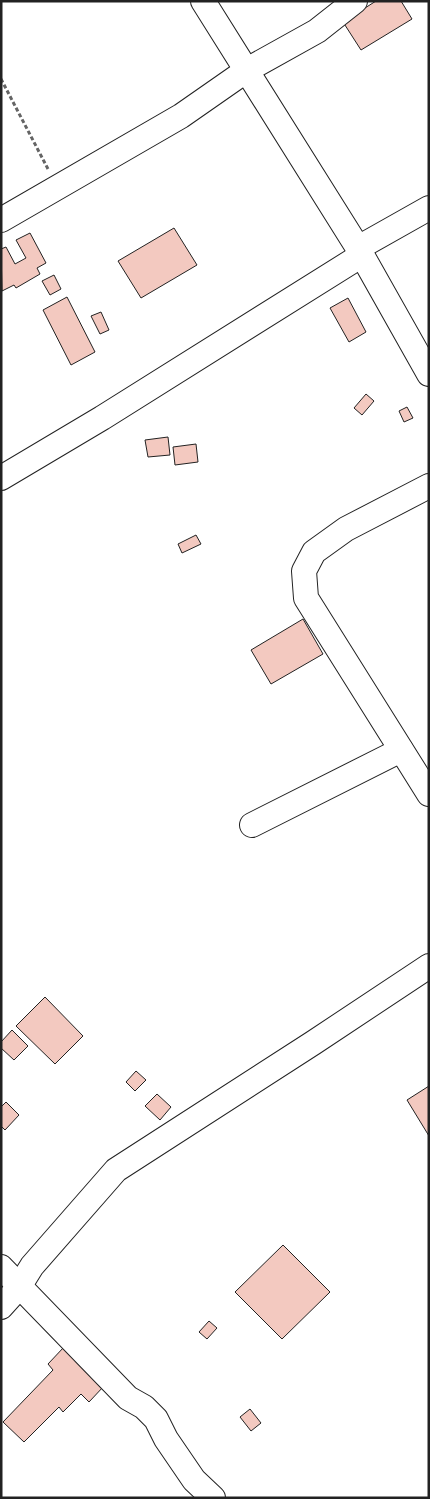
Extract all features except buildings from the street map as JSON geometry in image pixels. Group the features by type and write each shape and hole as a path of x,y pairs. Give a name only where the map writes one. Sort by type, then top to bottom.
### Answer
{"street":[{"path":"203,1 248,70 360,252 429,374"},
{"path":"1,220 181,116 248,70 317,31 355,1"},
{"path":"1,478 102,418 429,208"},
{"path":"429,486 346,529 314,552 304,571 306,598 429,794"},
{"path":"252,825 401,750"},
{"path":"1,1307 19,1286 32,1266 116,1170 305,1049 429,966"},
{"path":"1,1267 128,1398 144,1407 156,1419 166,1439 194,1480 213,1498"}],"path":[{"path":"1,79 58,187"}]}
